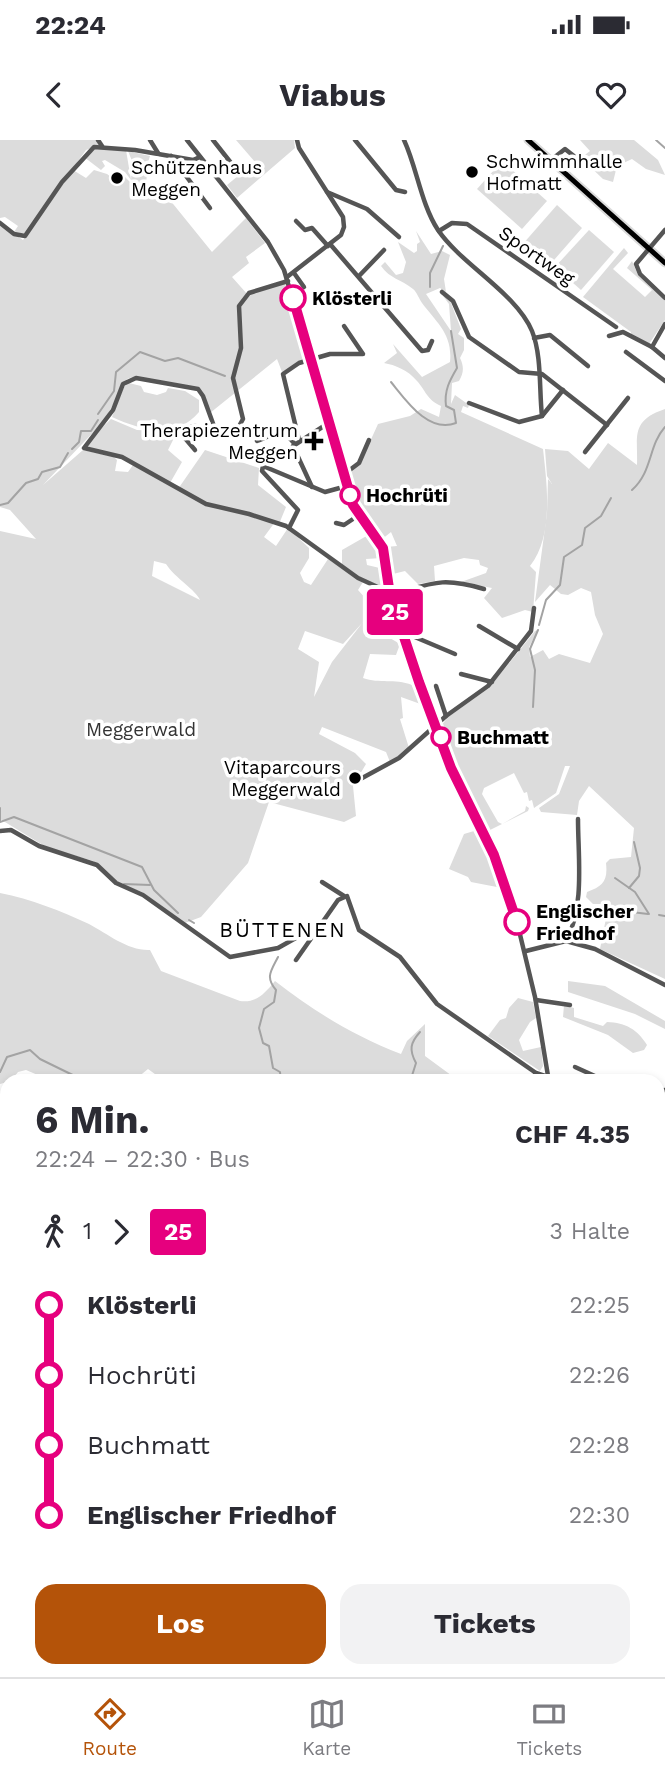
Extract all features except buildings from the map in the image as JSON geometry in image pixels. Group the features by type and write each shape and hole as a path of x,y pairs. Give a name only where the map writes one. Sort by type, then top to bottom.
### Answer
{"main road":[{"path":"529,140 665,263"}],"street":[{"path":"98,140 102,146"},
{"path":"150,140 158,153"},
{"path":"187,140 273,249 287,279 343,475 359,515 383,548 388,588 403,636 449,761 494,855 526,951 548,1074"},
{"path":"213,140 235,168"},
{"path":"195,450 178,430 195,426 231,434 240,428 243,419 233,378 241,348 240,302 249,293 287,279 341,235 344,222 299,148 297,140"},
{"path":"355,140 396,190 405,192"},
{"path":"404,140 430,216 439,231 524,318 534,338 542,416"},
{"path":"0,223 19,237 25,236 76,164 90,149 102,146 193,160 200,157"},
{"path":"551,160 565,149 579,160"},
{"path":"172,156 210,208"},
{"path":"327,192 367,209 399,237"},
{"path":"296,221 305,230 312,228 329,245 359,276 422,351 428,350 432,341"},
{"name":"Sportweg","path":"439,231 459,222 473,227 510,256 616,327"},
{"path":"665,230 637,260 637,270 665,298"},
{"path":"359,276 384,250"},
{"path":"295,273 304,287"},
{"path":"442,292 453,301 468,337 519,372 538,373 607,425"},
{"path":"652,347 665,324"},
{"path":"297,442 282,377 294,365 310,360 338,353 363,354 344,326"},
{"path":"609,336 623,332 652,347 665,358"},
{"path":"534,338 550,335 588,366"},
{"path":"626,352 665,381"},
{"path":"215,429 198,389 130,379 123,384 113,410 84,448 122,457 206,504 258,516 289,528 305,543 358,578 382,589 388,588"},
{"path":"469,402 514,421 542,416 563,390"},
{"path":"585,452 628,398"},
{"path":"312,487 293,449 297,442 327,424"},
{"path":"257,441 283,433 297,442"},
{"path":"343,475 359,463 369,440"},
{"path":"289,528 298,510 262,468 266,466 330,493 347,486"},
{"path":"336,523 344,525 359,515"},
{"path":"390,595 416,586 452,580 484,589"},
{"path":"353,783 399,758 446,716 492,682 531,631 534,608"},
{"path":"479,626 518,649"},
{"path":"403,636 410,635 455,654"},
{"path":"461,674 492,682"},
{"path":"436,686 446,716"},
{"path":"566,941 577,904 578,818"},
{"path":"0,831 12,830 39,846 97,865 116,883 143,895 188,924 204,941 232,957 278,948 310,930 315,931"},
{"path":"322,882 351,901 352,918 359,930 402,959 428,995 445,1011 536,1073"},
{"path":"296,960 315,931 344,896"},
{"path":"526,951 566,941 595,949 665,985"},
{"path":"536,1000 570,1005"},
{"path":"575,1067 590,1074"},
{"path":"665,1619 665,1634"}],"green space":[{"path":"0,140 96,140 99,145 86,150 26,234 14,232 18,226 5,217 0,218"},
{"path":"236,140 294,140 295,148 237,198 227,185 255,162"},
{"path":"580,140 634,140 658,160 665,175 646,169 632,159 617,166 613,182 603,179 581,158 590,151"},
{"path":"95,148 126,150 131,180 125,172 105,160 102,161 105,166 101,170 84,157"},
{"name":"Meggerwald","path":"128,151 150,156 144,175 147,175 146,183 150,196 161,189 212,252 246,218 265,243 246,257 249,263 232,277 248,295 285,283 305,359 282,372 277,359 210,413 202,391 133,377 127,379 104,421 43,485 83,450 114,457 117,460 115,471 128,472 133,465 178,489 205,450 259,468 258,485 286,507 279,524 275,522 264,537 276,546 288,528 309,548 309,558 300,573 304,582 311,585 328,559 363,582 358,590 375,609 363,622 400,644 396,655 370,654 363,678 412,685 416,683 426,706 401,697 403,718 400,719 409,748 390,762 386,752 322,727 319,734 355,753 366,764 353,786 356,816 344,822 269,802 248,863 201,917 185,923 142,892 118,883 93,861 46,847 0,819 0,531 36,539 10,510 0,507 0,224 23,240 73,170 86,178 94,170 107,174 119,183 125,177 131,183 132,161","holes":["154,561 166,564 194,592 200,600 152,576","362,623 332,662 314,697 319,662 298,649 305,631 343,644"]},
{"path":"502,161 547,201 522,229 477,189"},
{"path":"557,205 582,228 547,268 522,245"},
{"path":"589,230 614,252 581,290 555,267"},
{"path":"416,231 431,254 442,251 450,255 444,279 446,292 440,288 426,294 451,331 449,304 443,296 449,298 461,329 458,334 464,338 464,350 460,358 463,372 459,381 452,383 451,404 455,395 469,405 468,408 463,406 461,412 543,449 547,510 543,540 530,566 536,572 533,612 525,610 502,618 484,598 492,588 461,582 486,573 488,568 480,565 479,560 464,558 434,566 435,581 418,584 405,571 389,575 392,573 386,547 397,546 391,532 381,540 362,510 348,476 363,457 378,424 410,416 421,409 439,417 441,406 430,398 413,377 393,365 384,363 397,353 393,344 422,377 450,362 449,344 438,323 414,290 388,274 381,266 385,262 396,275 403,273 406,262 398,242 414,253 420,242"},
{"path":"624,248 628,253 613,269 645,297 652,290 627,268 632,261 638,275 665,301 665,320 649,344 631,335 631,332 583,297"},
{"path":"129,383 141,386 144,392 157,395 166,392 168,388 185,391 199,400 199,412 190,421 169,429 146,429 123,422 112,417 124,387"},
{"path":"665,409 665,979 600,949 608,908 605,904 593,904 586,897 587,892 603,882 606,863 610,859 631,857 634,828 589,786 579,801 577,815 541,812 539,808 559,794 570,766 565,766 556,793 534,808 532,800 529,801 527,792 524,793 514,773 484,788 482,794 498,822 502,824 488,831 460,780 441,726 448,717 489,688 535,631 538,630 529,647 530,657 543,650 549,659 559,654 590,663 603,634 595,615 591,592 581,588 568,595 561,594 550,585 535,602 547,513 548,479 552,484 547,476 545,449 568,451 589,469 608,443 637,465 638,431 646,419"},
{"path":"111,419 137,430 177,432 168,450 182,462 170,483 117,454 87,449 86,443"},
{"path":"370,534 382,558 366,559 367,565 384,569 384,587 361,579 342,567 342,550"},
{"path":"526,806 528,811 502,824 525,811"},
{"path":"474,831 482,835 502,888 471,882 468,877 449,869 464,834"},
{"path":"0,893 57,910 126,945 150,950 161,971 240,1001 256,999 275,981 335,1022 401,1054 407,1041 425,1024 425,1056 449,1074 155,1074 148,1069 142,1074 35,1074 26,1070 16,1074 0,1074"},
{"path":"568,981 605,986 665,1021 665,1029 635,1014 568,992"},
{"path":"518,998 533,1002 536,1018 530,1022 519,1040 523,1051 541,1047 543,1066 540,1071 488,1036 500,1020 506,1018 509,1008"},
{"path":"564,1005 574,1008 574,1017 603,1026 607,1022 630,1028 647,1045 644,1050 633,1053 608,1035 563,1017"}],"waterway":[{"path":"656,140 665,148"},
{"path":"430,287 430,273 443,246"},
{"path":"391,382 410,405 427,419 436,424 456,423 454,410 446,406 448,386 457,368 451,331"},
{"path":"98,414 114,391 116,372 140,352 165,361 178,358 225,376"},
{"path":"72,449 79,442 81,431 91,431 98,420"},
{"path":"632,490 644,475 656,442 665,427"},
{"path":"0,505 8,503 26,483 38,479 42,472 60,467 68,453"},
{"path":"539,625 546,600 560,585 564,557 582,545 585,528 601,516 611,498"},
{"path":"533,707 535,670 530,649 538,630"},
{"path":"0,808 0,822 14,817 142,867 154,890 178,913"},
{"path":"629,888 639,876 640,868 634,842"},
{"path":"615,878 635,892 649,914"},
{"path":"124,884 150,885"},
{"path":"623,911 648,914"},
{"path":"659,915 665,916"},
{"path":"189,920 194,923"},
{"path":"278,957 270,974 276,990 274,1002 264,1009 259,1028 263,1043 269,1046 273,1068 280,1074"},
{"path":"413,1074 416,1063 412,1047 420,1032"},
{"path":"0,1072 7,1057 30,1050 40,1059 71,1074"}],"bus line":[{"name":"25","path":"293,298 327,424 353,505 383,548 390,595 419,682 440,732 451,768 494,855 517,922"}],"place":[{"name":"Schwimmhalle Hofmatt","path":"472,172"},
{"name":"Schützenhaus Meggen","path":"117,178"},
{"name":"Klösterli","path":"293,298"},
{"name":"Therapiezentrum Meggen","path":"314,441"},
{"name":"Hochrüti","path":"350,495"},
{"name":"Buchmatt","path":"441,737"},
{"name":"Vitaparcours Meggerwald","path":"355,778"},
{"name":"Englischer Friedhof","path":"517,922"}],"district":[{"name":"BÜTTENEN","path":"283,930"}]}
